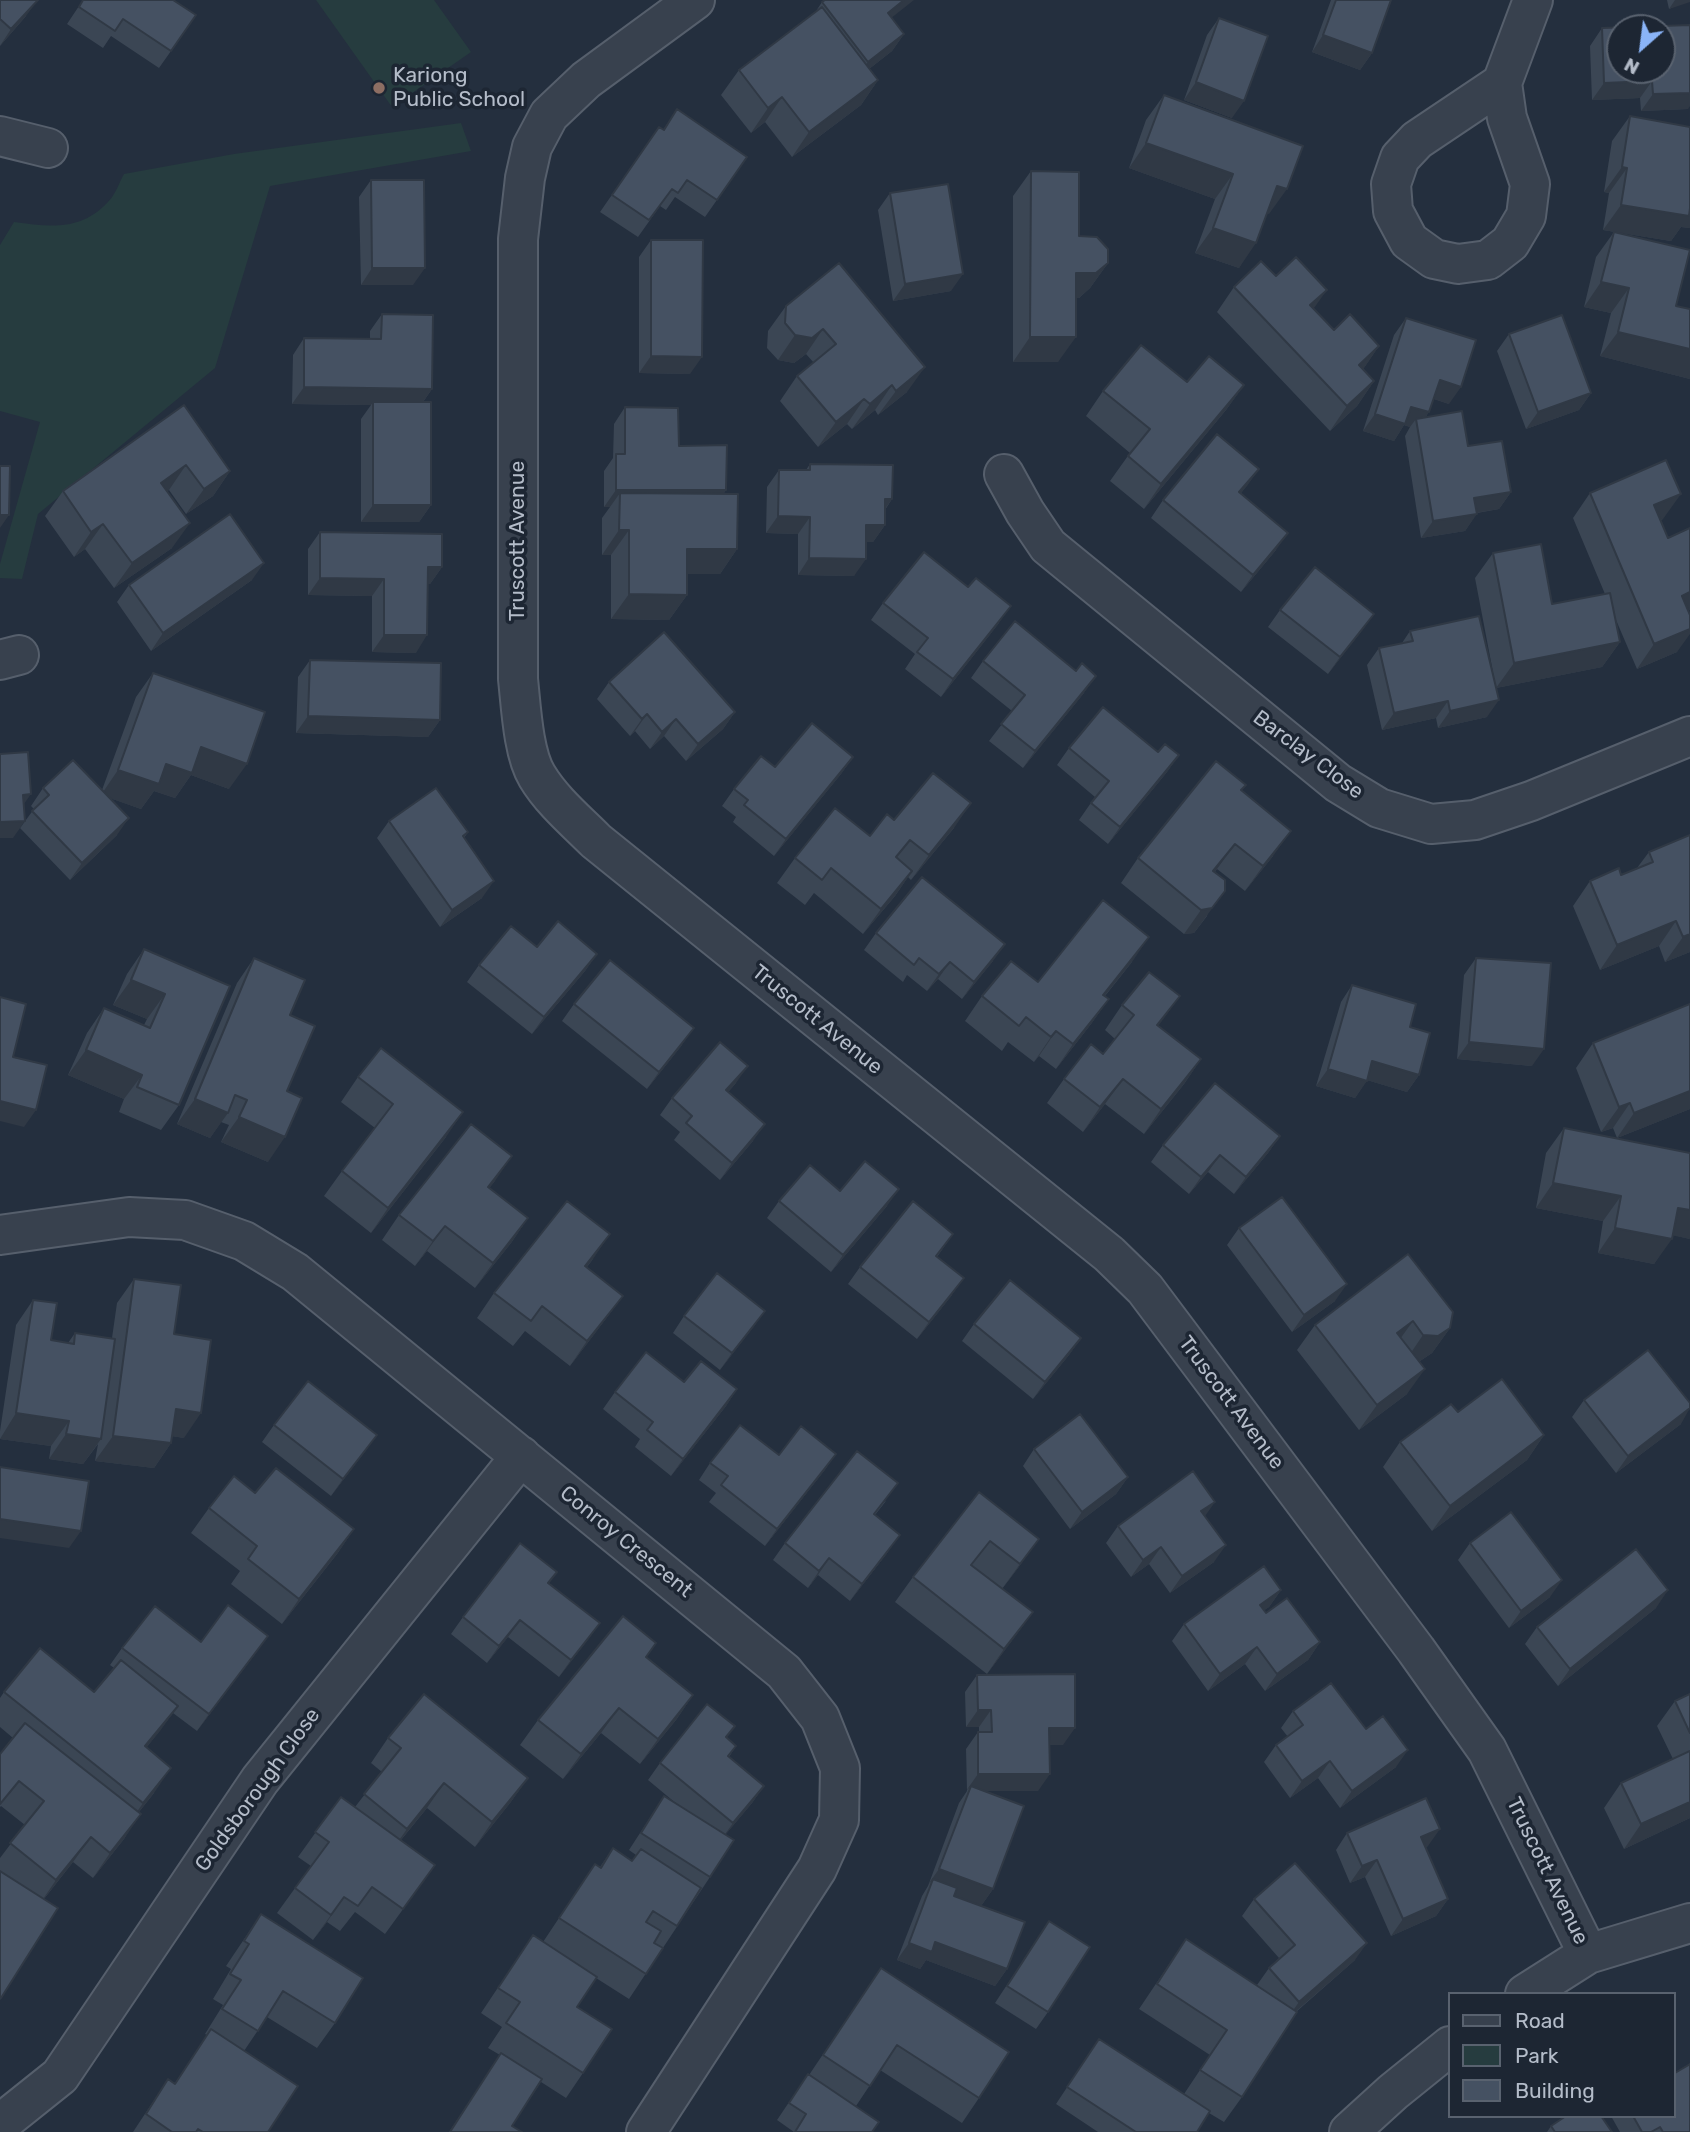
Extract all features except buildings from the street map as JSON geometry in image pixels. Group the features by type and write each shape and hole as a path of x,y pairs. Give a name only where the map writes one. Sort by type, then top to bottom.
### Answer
{"street":[{"name":"Truscott Avenue","path":"695,0 586,80 549,115 532,147 525,178 518,239 518,679 524,730 536,774 557,802 596,841 1109,1254 1145,1289 1416,1650 1487,1750 1588,1954"},
{"path":"1502,83 1417,140 1401,158 1391,184 1393,211 1409,241 1434,259 1458,264 1488,260 1510,243 1527,216 1530,184 1507,118 1502,83 1533,0"},
{"path":"0,136 48,148"},
{"name":"Barclay Close","path":"1004,474 1048,546 1338,783 1379,808 1431,824 1475,820 1531,801 1690,736"},
{"name":"Conroy Crescent","path":"0,1235 129,1216 185,1220 244,1241 295,1272 784,1672 820,1718 840,1768 839,1820 817,1869 646,2132"},
{"name":"Goldsborough Close","path":"0,2124 60,2076 260,1780 521,1456"},
{"path":"1528,1992 1588,1954 1690,1923"},
{"path":"1349,2132 1448,2048"}],"green space":[{"path":"316,0 434,0 471,52 392,107"},
{"path":"461,123 471,151 270,186 215,368 38,514 22,579 0,578 0,564 40,422 0,411 0,245 14,222 52,226 75,223 97,212 110,200 124,174 234,154"}],"place":[{"name":"Kariong Public School","path":"379,88"}]}
